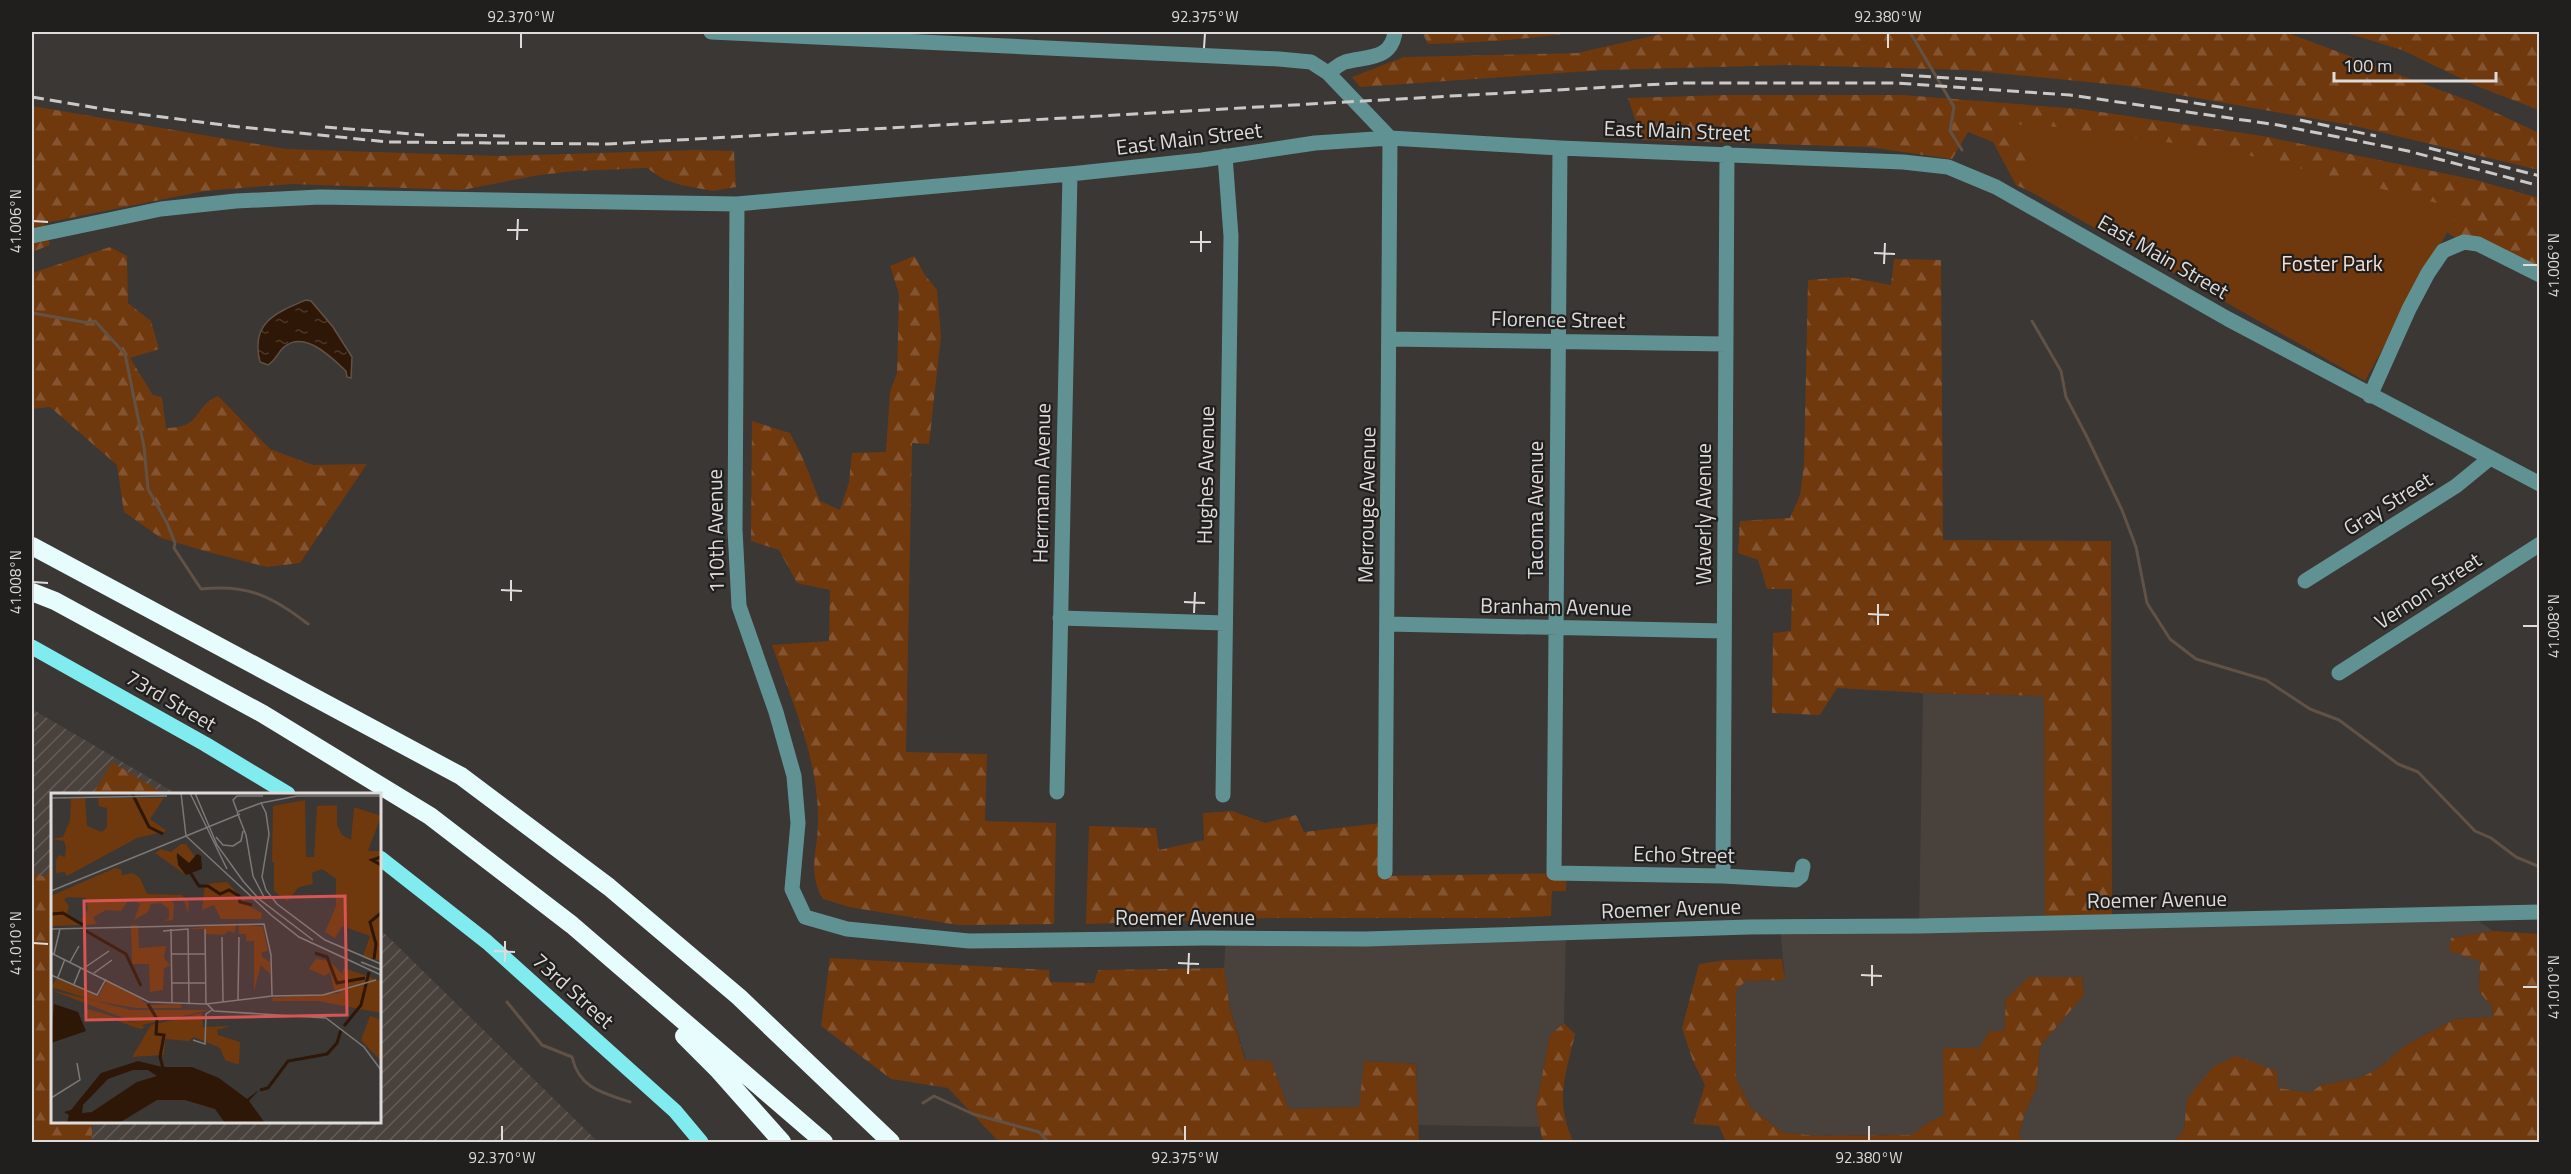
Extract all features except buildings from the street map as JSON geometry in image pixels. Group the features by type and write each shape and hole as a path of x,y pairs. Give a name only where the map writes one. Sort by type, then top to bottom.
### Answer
{"highway":[{"path":"32,546 461,776 609,887 739,997 891,1143"},
{"path":"32,592 55,601 263,714 430,816 572,925 824,1143"},
{"path":"572,925 719,1071 782,1143"}],"main road":[{"name":"73rd Street","path":"32,647 205,744 285,793"},
{"name":"73rd Street","path":"381,859 487,942 675,1111 702,1143"}],"street":[{"path":"711,32 1311,62 1328,73 1390,138"},
{"path":"1328,73 1343,63 1367,60 1384,52 1394,40 1395,32"},
{"name":"East Main Street","path":"32,236 161,209 236,201 320,197 737,204 1070,174 1316,143 1390,138 1560,148 1727,153 1948,167 1996,187 2228,319 2540,484"},
{"name":"Merrouge Avenue","path":"1385,873 1390,138"},
{"name":"Tacoma Avenue","path":"1554,873 1560,148"},
{"name":"Waverly Avenue","path":"1723,876 1727,153"},
{"name":"Hughes Avenue","path":"1223,795 1231,236 1225,156"},
{"name":"Herrmann Avenue","path":"1056,792 1070,174"},
{"name":"110th Avenue","path":"737,204 735,530 739,606 776,712 794,776 798,823 792,889 805,917"},
{"path":"2370,396 2409,309 2428,273 2444,251 2464,242 2478,244 2540,274"},
{"name":"Florence Street","path":"1389,339 1726,344"},
{"name":"Gray Street","path":"2305,581 2456,486 2489,459"},
{"name":"Vernon Street","path":"2339,674 2540,543"},
{"path":"1060,618 1225,623"},
{"name":"Branham Avenue","path":"1387,624 1724,631"},
{"name":"Echo Street","path":"1554,873 1723,876 1796,880 1802,876 1803,866"},
{"name":"Roemer Avenue","path":"805,917 847,929 969,941 1205,938 1366,939 1749,927 1919,926 2540,912"}],"shaded area":[{"path":"1923,693 2044,696 2046,924 2470,915 2493,931 2451,938 2480,961 2479,991 2492,1007 2493,1017 2455,1019 2406,1045 2379,1068 2362,1077 2321,1085 2310,1093 2278,1088 2187,1099 2184,1130 2173,1142 2022,1142 2019,1134 2026,1110 2036,1089 2040,1046 2084,995 2082,977 2006,999 2004,1031 1990,1031 1944,1116 1927,1123 1912,1135 1816,1136 1782,1132 1751,1108 1736,1078 1736,990 1746,981 1785,980 1780,927 1919,926"},
{"path":"32,709 175,793 51,793 51,1123 381,1123 381,930 598,1142 32,1142"},
{"path":"1566,934 1564,1023 1550,1035 1536,1106 1540,1127 1418,1125 1416,1064 1365,1061 1360,1107 1289,1109 1271,1061 1246,1060 1230,1009 1224,968 1226,938"}],"green space":[{"path":"1422,32 1578,32 1466,43 1428,44"},
{"path":"1670,32 2285,32 2475,103 2539,133 2539,170 2355,126 2129,86 1966,70 1785,65 1605,70 1360,87 1352,77 1404,57 1577,53"},
{"path":"2344,32 2539,32 2539,110 2479,87 2402,50"},
{"path":"1725,95 1903,95 2080,109 2263,136 2476,180 2539,198 2539,275 2456,238 2429,222 2031,192 2016,185 1993,142 1968,132 1952,159 1868,147 1642,140 1628,98"},
{"path":"32,106 286,149 498,156 695,150 734,151 736,187 713,191 681,185 663,179 647,168 539,175 462,190 291,184 205,191 45,223 50,245 32,252"},
{"name":"Foster Park","path":"1988,124 2041,125 2232,151 2460,209 2365,381 2031,192 2031,160"},
{"path":"110,247 127,256 128,303 151,321 159,349 130,358 153,395 162,397 166,428 186,425 204,406 218,396 270,449 313,465 367,464 300,563 267,567 161,538 124,512 117,465 50,407 32,409 32,273"},
{"path":"914,256 937,290 941,336 929,444 912,443 906,752 987,754 985,821 1056,823 1054,924 958,925 849,907 823,899 815,879 814,859 818,818 814,774 802,730 772,645 829,641 830,590 797,583 779,550 751,541 752,421 790,433 820,501 840,510 849,482 852,453 886,452 890,392 897,373 899,294 890,266"},
{"path":"1894,259 1941,260 1943,540 2111,541 2112,922 2045,924 2044,696 1837,688 1820,715 1772,713 1773,633 1791,631 1792,589 1767,589 1758,560 1738,553 1740,521 1790,518 1800,495 1804,464 1808,280 1848,277 1891,285"},
{"path":"112,762 162,793 94,793"},
{"path":"1232,811 1265,823 1296,815 1304,832 1380,823 1381,876 1567,873 1566,891 1552,891 1551,916 1273,918 1086,924 1089,826 1156,828 1159,850 1204,840 1203,813"},
{"path":"51,866 51,1123 92,1123 92,1142 32,1142 32,872 45,877"},
{"path":"2493,931 2539,934 2539,1142 2173,1142 2184,1130 2187,1099 2213,1067 2236,1056 2277,1071 2278,1088 2310,1093 2321,1085 2362,1077 2379,1068 2406,1045 2455,1019 2493,1017 2492,1007 2479,991 2480,961 2449,951 2451,938"},
{"path":"830,958 1049,970 1050,982 1094,983 1098,970 1224,968 1230,1009 1245,1060 1271,1061 1289,1109 1359,1107 1364,1061 1416,1064 1419,1142 999,1142 948,1088 891,1079 821,1026"},
{"path":"1782,959 1785,980 1746,981 1736,990 1736,1078 1751,1108 1782,1132 1816,1136 1912,1135 1927,1123 1944,1115 1943,1048 1979,1048 1990,1031 2004,1031 2006,999 2029,977 2082,977 2084,995 2040,1046 2036,1089 2026,1110 2019,1134 2022,1142 1726,1142 1719,1126 1693,1124 1705,1085 1693,1061 1682,1028 1699,964 1725,960"},
{"path":"1564,1023 1575,1034 1565,1076 1563,1101 1564,1113 1573,1142 1546,1142 1542,1138 1536,1106 1550,1035"}],"water":[{"path":"306,300 311,301 333,327 352,357 351,378 347,377 346,371 325,353 309,343 292,343 284,347 268,365 260,362 258,349 262,329 275,315"}],"waterway":[{"path":"1910,32 1954,107 1950,131 1962,150"},
{"path":"32,313 89,323 95,321 125,354 144,447 148,489 167,523 175,543 174,548 201,589 246,590 283,606 308,624"},
{"path":"2032,321 2061,371 2066,397 2122,510 2136,547 2147,603 2170,639 2196,659 2266,680 2310,709 2339,720 2398,764 2418,772 2475,831 2491,838 2516,857 2540,867"},
{"path":"507,1002 542,1045 572,1057 580,1076 593,1088 630,1102"},
{"path":"923,1103 934,1096 973,1114 1039,1132 1048,1142"}],"railway":[{"path":"1901,75 1982,80"},
{"path":"32,97 231,126 388,142 608,144 1680,83 1896,83 2070,95 2278,125 2408,151 2540,186"},
{"path":"2176,100 2232,109"},
{"path":"2300,120 2376,136"},
{"path":"325,127 424,135"},
{"path":"457,135 511,136"},
{"path":"2429,148 2540,176"}]}
